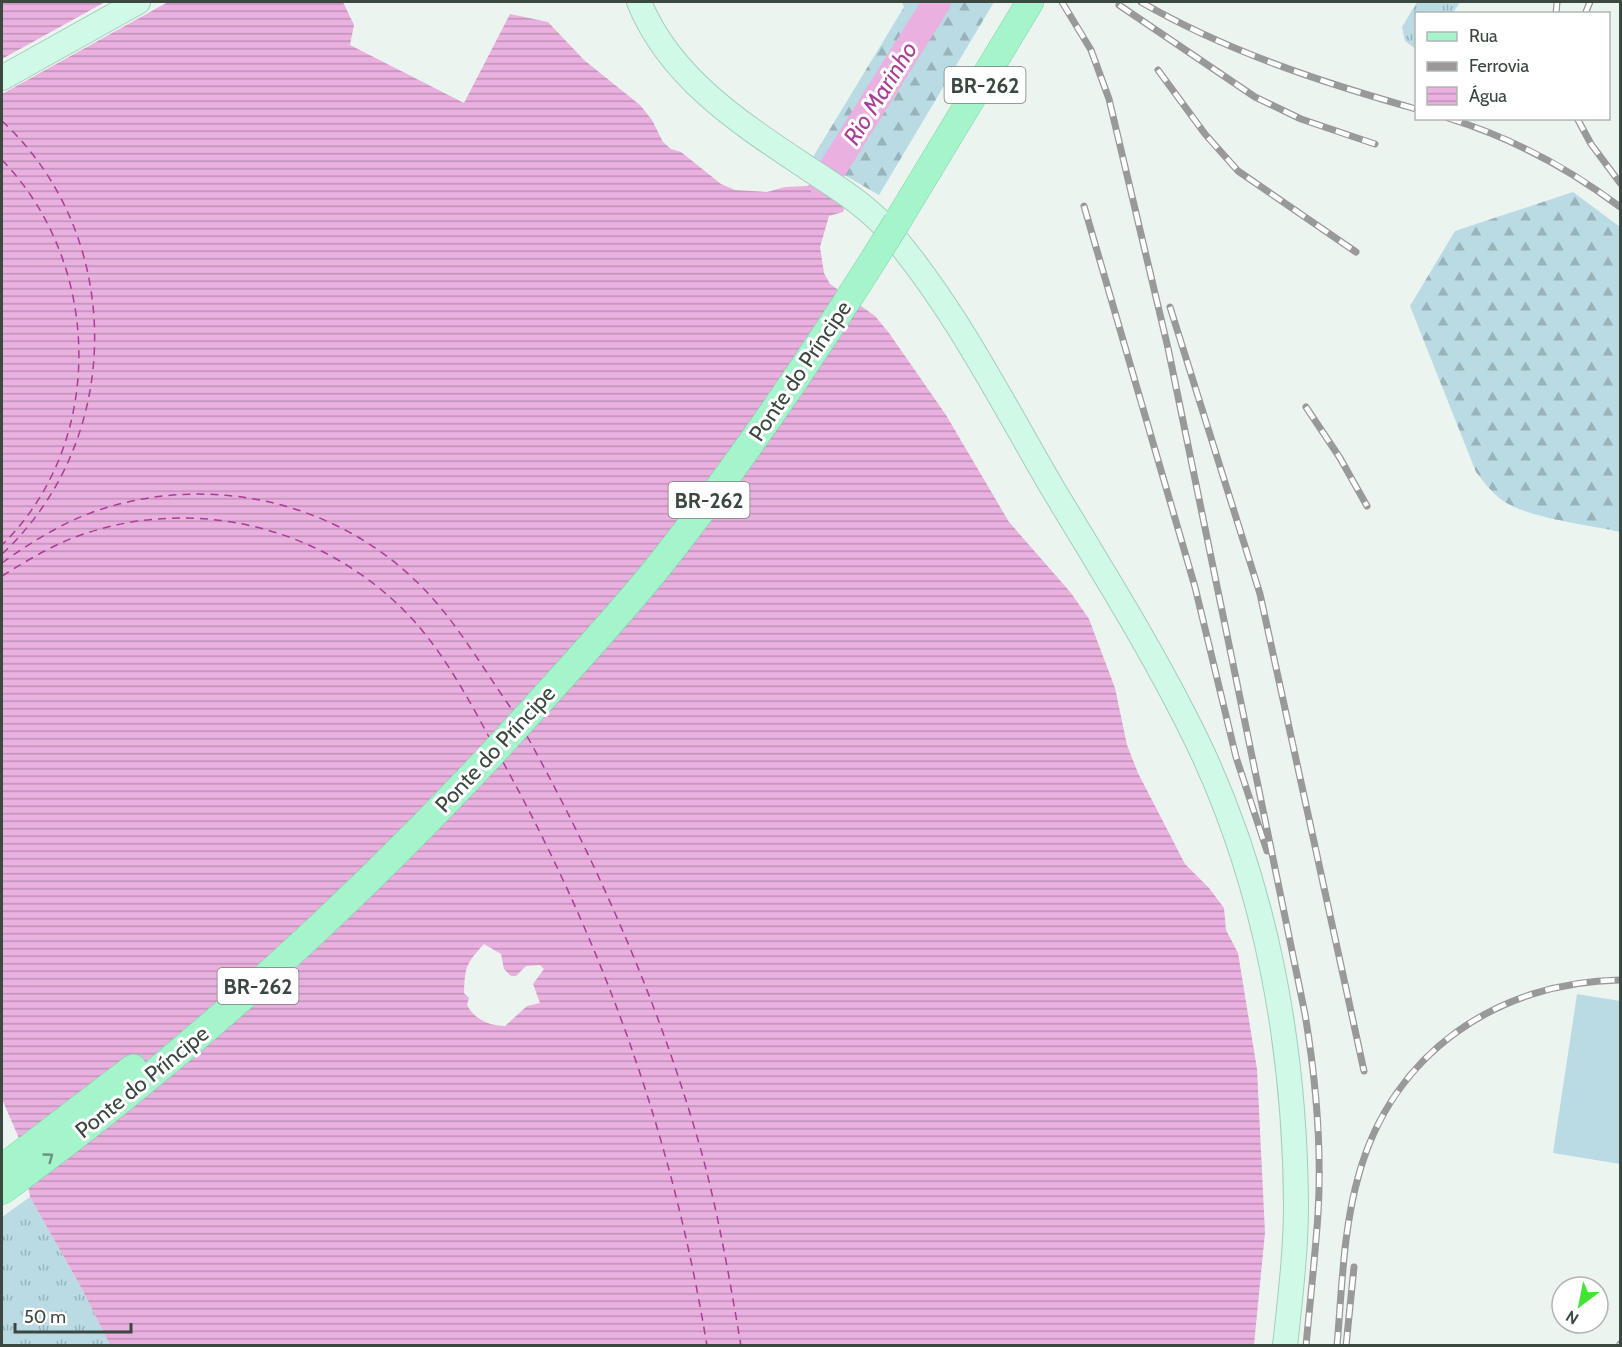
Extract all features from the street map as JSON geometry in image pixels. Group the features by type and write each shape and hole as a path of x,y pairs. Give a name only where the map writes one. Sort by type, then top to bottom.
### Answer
{"main road":[{"path":"880,213 1009,2"},
{"path":"929,169 1030,2"},
{"name":"BR-262","path":"880,213 929,169 1041,2"},
{"name":"Ponte do Príncipe","path":"2,1168 144,1060 257,963 390,835 552,663 640,561 745,422 823,307 880,213"},
{"name":"Ponte do Príncipe","path":"2,1191 106,1113 269,976 402,847 572,667 654,572 759,432 826,334 880,213"}],"street":[{"path":"2,78 138,2"},
{"path":"639,2 664,49 694,82 737,119 790,156 880,213 886,228 923,275 1023,437 1168,684 1199,744 1236,832 1263,922 1281,1017 1292,1111 1296,1206 1285,1346"}],"green space":[{"path":"902,2 994,2 879,195 813,157 904,7"},
{"path":"1417,2 1460,2 1454,12 1415,12 1415,48 1405,41 1402,27"},
{"path":"1573,192 1620,227 1620,532 1526,512 1502,500 1491,490 1476,472 1410,306 1455,231"},
{"path":"1577,994 1620,1001 1620,1164 1553,1153"},
{"path":"30,1197 82,1289 110,1345 2,1345 2,1217"}],"water":[{"path":"2,2 343,2 354,25 350,45 464,103 510,14 548,22 584,60 640,105 652,120 663,142 671,149 681,152 721,184 735,190 767,192 785,187 807,186 817,180 847,200 843,212 829,216 820,247 824,273 830,284 875,316 889,333 946,415 1009,522 1071,593 1089,619 1115,688 1127,745 1138,773 1185,864 1209,888 1224,908 1226,930 1238,953 1257,1069 1265,1233 1254,1345 110,1345 82,1289 30,1197 21,1143 2,1099","holes":["484,944 501,954 504,969 511,976 516,976 526,966 540,965 544,969 533,984 540,1003 527,1006 505,1026 493,1025 478,1018 467,1005 469,998 464,993 468,966 473,956"]}],"pier":[{"path":"105,2 168,2 2,94 2,59"}],"waterway":[{"name":"Rio Marinho","path":"823,184 937,2"}],"ferry route":[{"path":"2,121 43,168 72,221 89,278 95,338 89,397 71,454 42,507 2,554"},
{"path":"2,160 35,202 59,249 74,300 79,352 75,405 60,456 36,503 2,545"},
{"path":"2,563 34,541 69,522 93,512 136,500 180,495 224,495 268,502 310,514 350,533 387,556 421,586 469,646 513,711"},
{"path":"2,576 68,540 123,524 169,518 215,520 260,528 303,543 344,563 381,590 415,622 436,649 464,692 489,737"},
{"path":"527,736 604,888 668,1046 708,1178 724,1249 741,1346"},
{"path":"503,762 573,902 630,1045 675,1193 693,1269 707,1346"}],"railway":[{"path":"1062,2 1091,50 1109,99 1168,348 1305,1014 1319,1139 1318,1214 1306,1346"},
{"path":"1141,2 1241,51 1345,88 1415,109"},
{"path":"1556,12 1557,2"},
{"path":"1586,12 1590,2"},
{"path":"1119,5 1255,97 1301,119 1375,144"},
{"path":"1158,70 1205,134 1238,171 1356,252"},
{"path":"1454,120 1517,144 1538,155 1580,179 1620,207"},
{"path":"1578,120 1591,144 1620,183"},
{"path":"1084,206 1195,587 1236,757 1267,851"},
{"path":"1170,307 1260,594 1364,1071"},
{"path":"1306,407 1340,458 1367,506"},
{"path":"1337,1346 1344,1259 1354,1195 1375,1131 1397,1093 1424,1060 1456,1032 1492,1010 1532,994 1575,984 1620,980"},
{"path":"1346,1346 1354,1267"}]}
